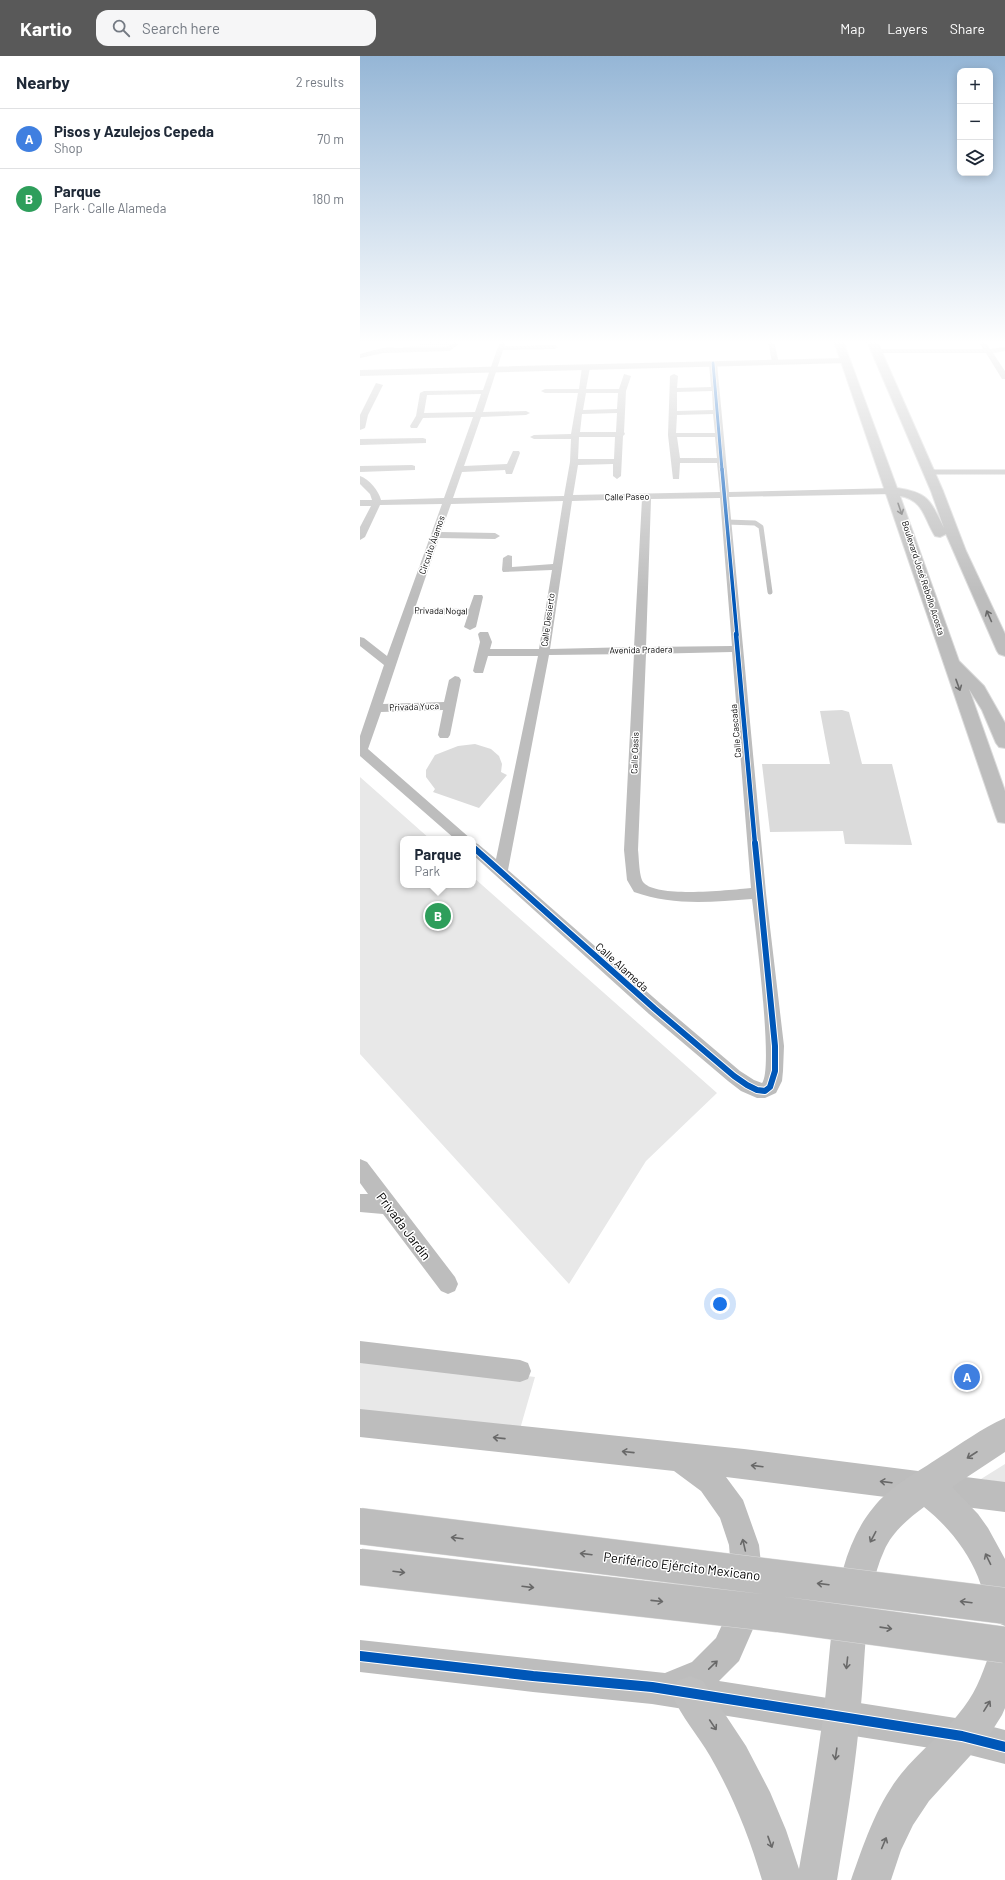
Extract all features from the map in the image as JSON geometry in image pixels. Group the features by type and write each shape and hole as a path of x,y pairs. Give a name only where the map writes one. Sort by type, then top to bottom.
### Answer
{"main road":[{"name":"Boulevard José Rebollo Acosta","path":"870,426 894,491 949,660 1005,817"},
{"path":"909,426 929,472 960,552 1005,652"},
{"path":"894,491 914,494 919,497 923,501 943,538 948,544 960,552"},
{"path":"949,660 965,672 976,686 994,716 1005,743"},
{"path":"818,1880 842,1716 853,1607 857,1581 864,1556 874,1535 887,1516 895,1508 1005,1434"},
{"path":"925,1487 943,1500 975,1536 988,1558 1000,1589 1005,1608"},
{"name":"Periférico Ejército Mexicano","path":"360,1526 1005,1608"},
{"path":"360,1567 778,1614 1005,1645"},
{"path":"871,1880 883,1844 899,1811 915,1787 977,1721 989,1702 999,1681 1005,1660"},
{"path":"690,1694 715,1727 738,1767 758,1811 777,1860 782,1880"}],"street":[{"name":"Circuito Álamos","path":"360,749 377,708 390,664 474,426"},
{"name":"Calle Desierto","path":"501,871 544,652 556,567 574,462 577,426"},
{"path":"617,476 621,426"},
{"path":"673,426 672,435 676,461 676,477"},
{"name":"Calle Cascada","path":"718,426 759,893 775,1046 776,1069 772,1086 764,1092"},
{"path":"533,448 536,428"},
{"path":"534,438 620,434"},
{"path":"672,435 719,435"},
{"path":"360,442 423,441"},
{"path":"460,469 510,470 516,453"},
{"path":"676,461 721,460"},
{"path":"574,462 618,461"},
{"path":"360,469 412,468"},
{"path":"360,479 375,494 377,503 360,537"},
{"name":"Calle Paseo","path":"360,503 894,491"},
{"name":"Calle Oasis","path":"647,496 631,850 634,880 639,888 662,895 684,897 759,893"},
{"path":"435,535 496,536"},
{"path":"508,558 507,570 556,567"},
{"name":"Privada Nogal","path":"470,627 478,597"},
{"name":"Privada Nogal","path":"409,611 474,612"},
{"path":"479,671 486,642 484,634"},
{"path":"360,640 390,664"},
{"name":"Avenida Pradera","path":"483,653 737,649"},
{"name":"Privada Yuca","path":"444,735 455,680"},
{"name":"Privada Yuca","path":"377,708 450,706"},
{"path":"360,749 461,836"},
{"name":"Calle Alameda","path":"476,850 654,1009 721,1066 746,1086 764,1092"},
{"name":"Privada Jardín","path":"360,1168 448,1284"},
{"path":"360,1203 387,1205"},
{"path":"360,1352 520,1371"},
{"path":"360,1423 676,1457 1005,1497"},
{"path":"652,1687 671,1687 689,1682 706,1672 721,1657 732,1639 742,1618 746,1596 748,1573 746,1550 740,1527 732,1508 721,1490 707,1475 692,1464 676,1457"},
{"path":"360,1656 533,1676 652,1687 962,1736 1005,1747"}],"lane":[{"path":"929,472 1005,472"},
{"path":"727,522 755,523 761,527 770,592"}],"shaded area":[{"path":"360,777 427,836 400,836 400,888 476,888 476,880 717,1093 646,1161 569,1284 360,1054"},
{"path":"360,1355 535,1377 518,1436 360,1418"},
{"path":"1005,1464 1005,1483 981,1479"}],"building":[{"path":"842,710 849,712 862,764 892,764 912,845 845,844 843,831 770,832 762,764 830,764 820,711"},
{"path":"475,744 491,749 499,756 502,764 501,772 507,775 479,808 433,792 435,789 426,777 426,770 435,755 458,746"}],"cycle path":[{"path":"476,850 655,1009 734,1076 757,1090 765,1091 770,1087 775,1071 775,1046 759,893 718,426"},
{"path":"360,1656 533,1676 652,1687 962,1736 1005,1747"}],"place":[{"name":"Parque","path":"438,916"},
{"name":"Pisos y Azulejos Cepeda","path":"967,1377"}]}
